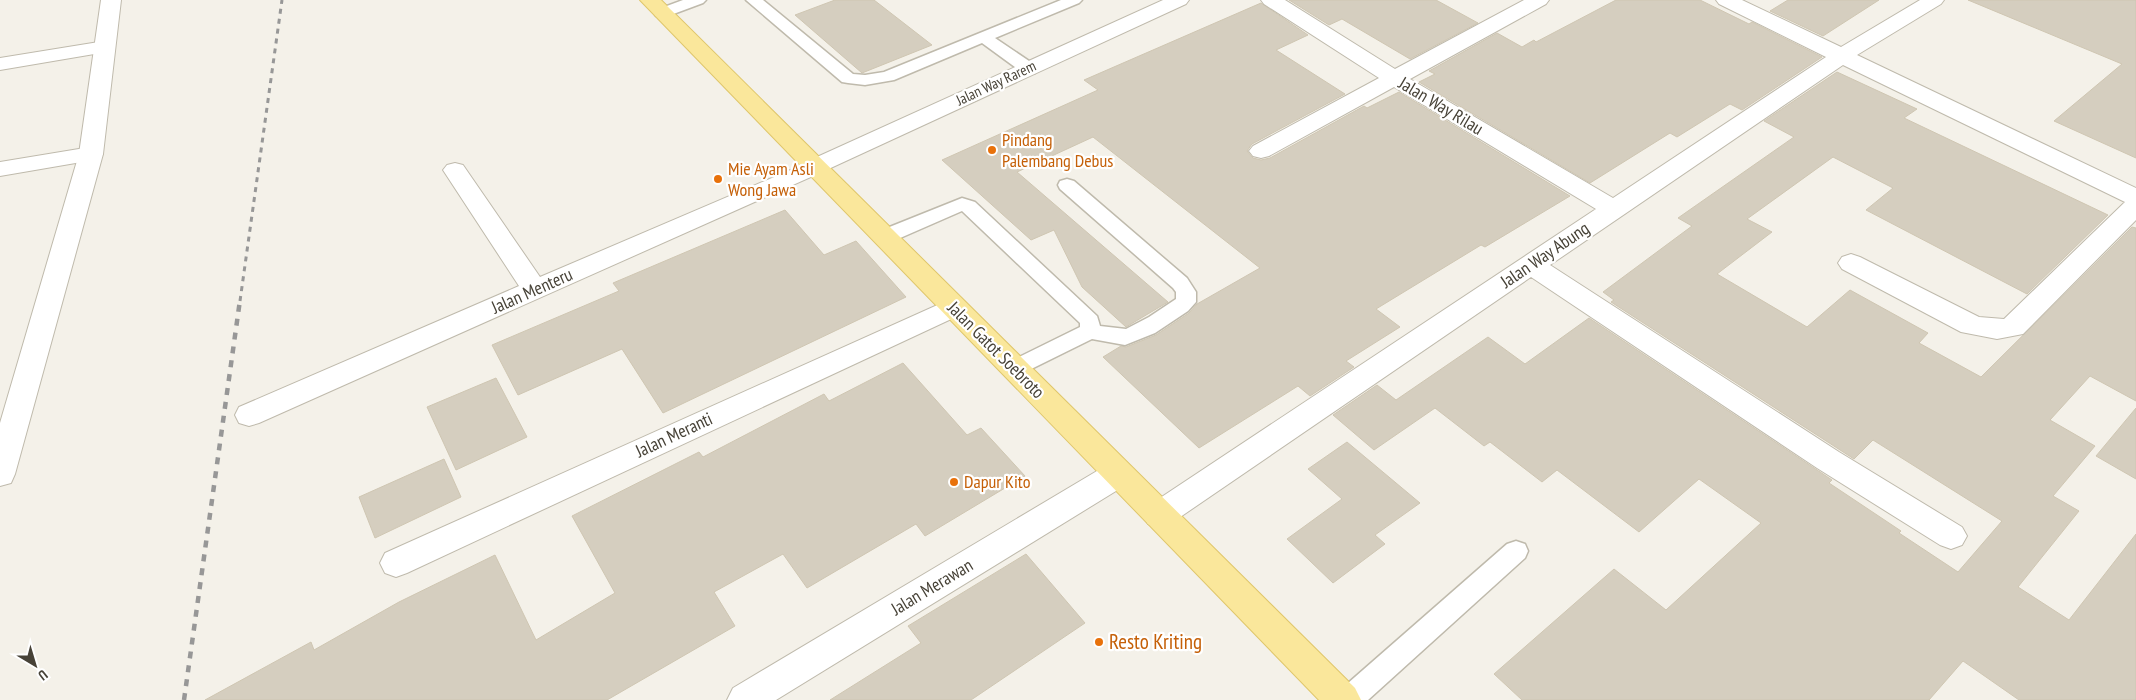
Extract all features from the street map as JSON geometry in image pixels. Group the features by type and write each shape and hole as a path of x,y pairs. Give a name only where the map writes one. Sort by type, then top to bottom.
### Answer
{"main road":[{"name":"Jalan Gatot Soebroto","path":"656,7 1342,700"}],"street":[{"path":"0,474 10,413 91,154 111,0"},
{"name":"Jalan Way Rarem","path":"814,166 1179,0"},
{"name":"Jalan Way Rilau","path":"1271,0 1394,78 1614,209"},
{"path":"1261,151 1539,0"},
{"path":"1726,0 2136,198"},
{"name":"Jalan Way Abung","path":"1159,515 1843,56 1934,0"},
{"path":"0,64 105,46"},
{"path":"0,169 91,154"},
{"name":"Jalan Menteru","path":"249,415 814,166"},
{"path":"455,170 535,289"},
{"path":"1851,263 1971,325 1987,330 2001,331 2013,327 2136,206"},
{"path":"1531,265 1828,460 1951,536"},
{"name":"Jalan Meranti","path":"396,563 953,307"},
{"name":"Jalan Merawan","path":"745,700 1118,474"}],"lane":[{"path":"656,7 698,0"},
{"path":"754,0 848,78 865,80 888,76 1074,0"},
{"path":"983,37 1029,69"},
{"path":"1015,369 1090,331 1124,337 1135,334 1186,302 1186,292 1180,283 1067,185"},
{"path":"884,237 956,206 962,204 968,206 1090,321 1090,331"},
{"path":"1349,700 1516,550"}],"building":[{"path":"835,0 874,0 932,45 862,73 795,15"},
{"path":"1289,0 1436,0 1478,23 1410,59 1342,19 1329,25"},
{"path":"1616,0 1700,0 1749,24 1752,22 1822,57 1742,110 1730,104 1677,137 1670,133 1590,183 1419,82 1435,74 1429,71 1497,33 1522,47 1534,40 1536,42"},
{"path":"1788,0 1879,0 1823,36 1770,11"},
{"path":"1968,0 2136,0 2136,158 2054,121 2122,64"},
{"path":"1261,3 1308,35 1276,50 1345,94 1252,144 1247,151 1253,158 1261,160 1270,158 1364,106 1367,108 1399,92 1570,196 1485,247 1481,245 1376,309 1400,327 1346,361 1354,367 1310,396 1298,386 1199,448 1103,357 1121,346 1126,347 1156,335 1189,313 1197,304 1260,268 1093,137 1017,172 1168,302 1126,327 1082,287 1054,230 1031,240 942,160 1098,90 1084,80"},
{"path":"1837,72 1917,109 1904,118 2108,215 2027,294 1866,210 1893,188 1833,157 1747,219 1772,232 1717,274 1807,327 1850,290 1928,333 1919,343 1981,377 2132,227 2136,228 2136,401 2090,376 2050,420 2095,446 2053,496 2079,511 2018,587 2069,620 2136,534 2136,700 2019,700 1963,661 1929,700 1522,700 1494,674 1614,569 1666,610 1761,523 1699,479 1639,532 1557,470 1542,482 1490,442 1484,446 1435,408 1374,450 1333,415 1377,385 1396,400 1488,337 1525,364 1589,318 1832,480 1829,483 1958,572 2002,521 1873,440 1854,459 1611,302 1614,300 1603,292 1692,226 1678,218 1794,137 1764,121"},
{"path":"785,210 824,255 856,241 906,297 663,413 622,349 518,395 492,345 619,291 613,283"},
{"path":"903,363 967,435 981,428 1025,476 925,536 916,524 807,588 783,554 714,592 735,626 607,700 205,700 311,642 314,650 399,602 495,555 536,640 615,593 572,516 699,452 703,457 824,394 829,401"},
{"path":"496,378 527,437 456,470 427,407"},
{"path":"2136,408 2136,479 2096,456"},
{"path":"1347,442 1420,503 1375,535 1385,544 1333,583 1287,539 1342,499 1308,469"},
{"path":"444,459 461,497 375,538 359,497"},
{"path":"1026,554 1085,623 971,700 830,700 921,643 908,626"}],"railway":[{"path":"240,301 282,0"},
{"path":"184,700 240,300"}],"place":[{"name":"Pindang Palembang Debus","path":"992,150"},
{"name":"Mie Ayam Asli Wong Jawa","path":"718,179"},
{"name":"Dapur Kito","path":"954,482"},
{"name":"Resto Kriting","path":"1099,642"}]}
